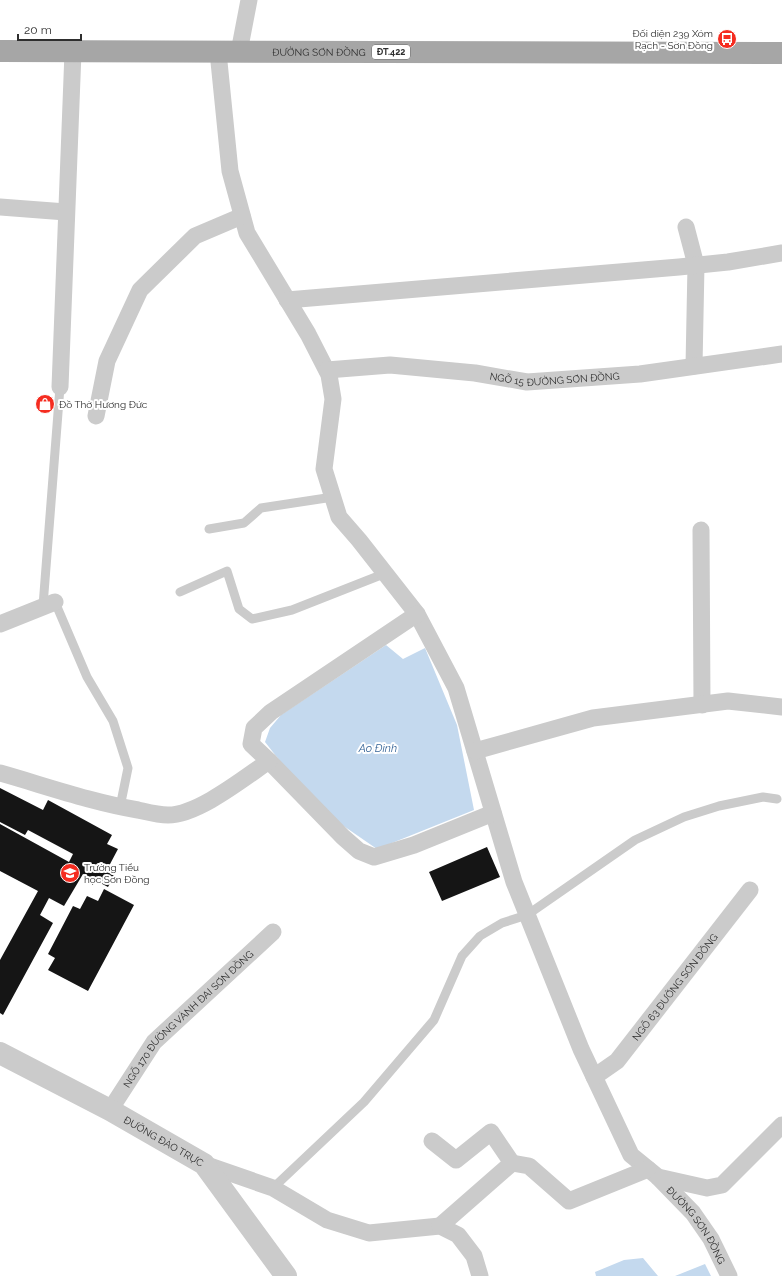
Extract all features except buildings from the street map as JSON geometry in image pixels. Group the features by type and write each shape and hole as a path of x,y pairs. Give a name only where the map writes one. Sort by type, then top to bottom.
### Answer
{"main road":[{"name":"ĐƯỜNG SƠN ĐỒNG","path":"0,52 782,53"}],"street":[{"path":"239,52 250,0"},
{"path":"60,387 73,52"},
{"name":"ĐƯỜNG SƠN ĐỒNG","path":"218,52 230,171 246,233 288,300 327,370 333,399 324,469 339,517 386,573 417,614 456,688 514,882 594,1077 631,1155 653,1173 693,1213 711,1238 729,1276"},
{"path":"0,207 66,212"},
{"path":"96,416 107,361 140,290 194,236 242,216"},
{"path":"686,227 696,265 694,366"},
{"path":"288,300 696,265 782,253"},
{"name":"NGÕ 15 ĐƯỜNG SƠN ĐỒNG","path":"327,370 390,365 475,373 527,382 640,374 782,354"},
{"path":"701,530 702,705"},
{"path":"0,624 49,604"},
{"path":"417,614 271,712 254,728 251,744 343,838 359,851 374,857 414,845 493,813"},
{"path":"475,751 593,718 728,701 782,707"},
{"path":"0,773 92,800 168,815 188,810 213,800 269,761"},
{"name":"NGÕ 63 ĐƯỜNG SƠN ĐỒNG","path":"594,1077 617,1061 750,890"},
{"name":"NGÕ 170 ĐƯỜNG VÀNH ĐAI SƠN ĐỒNG","path":"110,1110 154,1042 273,932"},
{"name":"ĐƯỜNG ĐÀO TRỰC","path":"0,1053 110,1110 204,1164 286,1276"},
{"path":"432,1141 456,1160 491,1132 512,1163 529,1166 569,1201 653,1173 707,1188 722,1185 780,1129"},
{"path":"440,1226 512,1163"},
{"path":"204,1164 273,1188 327,1220 369,1233 440,1226 458,1235 474,1256 480,1276"}],"lane":[{"path":"60,387 49,604 86,677 113,721 128,768 120,806"},
{"path":"209,529 244,523 261,508 333,497"},
{"path":"180,592 227,571 239,609 252,619 292,610 386,573"},
{"path":"273,1188 364,1102 434,1020 462,956 480,936 502,924 527,915 635,840 684,816 719,806 763,797 777,799"}],"water":[{"name":"Ao Đình","path":"386,645 403,659 425,648 457,725 474,810 377,849 332,818 291,775 265,742 270,728 281,715"},
{"path":"643,1258 658,1276 596,1276 595,1272 624,1260"},
{"path":"705,1264 711,1276 675,1276"}],"place":[{"name":"Đối diện 239 Xóm Rạch - Sơn Đồng","path":"727,39"},
{"name":"Đồ Thờ Hương Đức","path":"45,404"},
{"name":"Trường Tiểu học Sơn Đồng","path":"70,873"}]}
